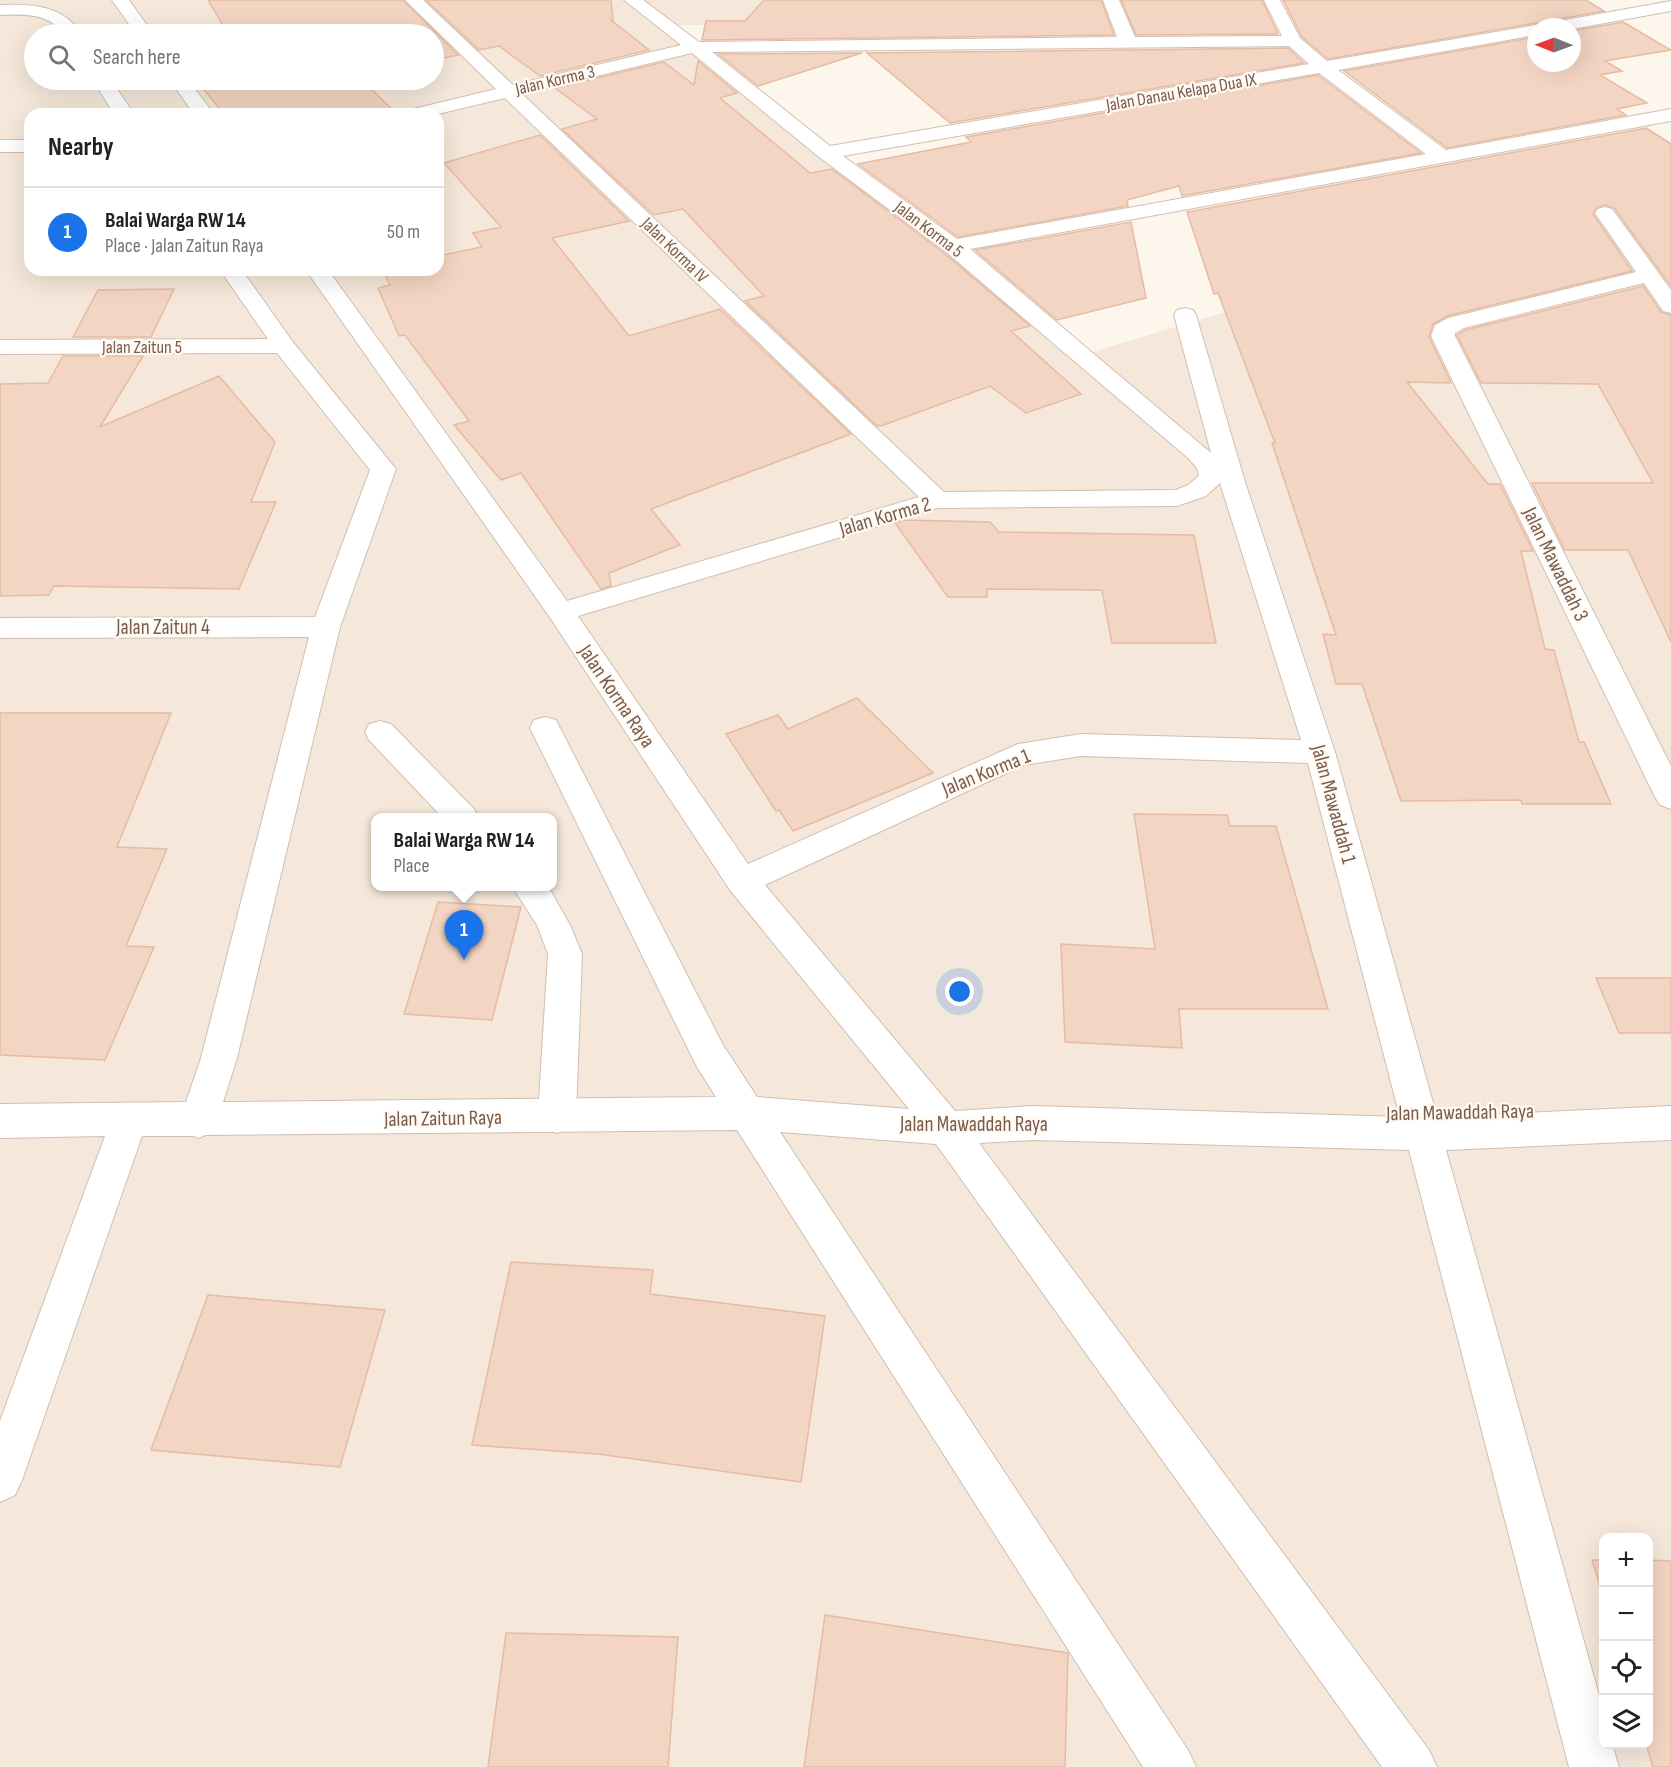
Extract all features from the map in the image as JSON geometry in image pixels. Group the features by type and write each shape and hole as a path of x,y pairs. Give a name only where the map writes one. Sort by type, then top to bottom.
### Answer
{"street":[{"path":"120,0 138,24"},
{"name":"Jalan Korma IV","path":"413,0 438,24"},
{"name":"Jalan Korma 5","path":"632,0 695,47 826,153 953,246 1197,453 1221,476"},
{"path":"1111,0 1128,42"},
{"path":"1272,0 1293,41 1323,68 1440,155"},
{"path":"1581,22 1671,6"},
{"path":"0,10 46,11 67,24"},
{"name":"Jalan Korma IV","path":"444,30 937,500"},
{"name":"Jalan Danau Kelapa Dua IX","path":"826,153 1527,32"},
{"name":"Jalan Korma 3","path":"441,108 695,47 1293,41"},
{"path":"108,90 120,108"},
{"path":"186,90 200,108"},
{"path":"953,246 1440,155 1671,115"},
{"path":"0,146 24,146"},
{"path":"1605,213 1671,306"},
{"name":"Jalan Mawaddah 3","path":"1649,275 1456,323 1443,330 1443,336 1671,797"},
{"path":"199,1121 219,1058 326,627 383,469 284,346 235,276"},
{"name":"Jalan Korma Raya","path":"321,276 561,612 742,881 939,1119 1412,1767"},
{"name":"Jalan Mawaddah 1","path":"1185,315 1221,476 1320,752 1594,1767"},
{"name":"Jalan Zaitun 5","path":"0,347 284,346"},
{"name":"Jalan Korma 2","path":"561,612 937,500 1177,498 1194,493 1221,476"},
{"name":"Jalan Zaitun 4","path":"0,628 326,627"},
{"path":"545,728 711,1056 1171,1767"},
{"path":"380,732 458,813"},
{"name":"Jalan Korma 1","path":"742,881 1018,755 1081,745 1320,752"},
{"path":"532,891 544,904 559,933 565,954 557,1116"},
{"name":"Jalan Mawaddah Raya","path":"1420,1125 1671,1104"},
{"name":"Jalan Zaitun Raya","path":"0,1121 199,1121 748,1113 886,1124"},
{"name":"Jalan Mawaddah Raya","path":"886,1124 939,1119 1033,1123 1420,1125 1671,1123"},
{"path":"0,1480 129,1121"}],"shaded area":[{"path":"0,0 847,0 849,26 667,25 1079,356 1338,278 1671,207 1671,1767 0,1767"}],"building":[{"path":"208,0 403,0 427,24 222,24"},
{"path":"426,0 611,0 613,20 611,20 649,50 540,76 499,46 479,50"},
{"path":"764,0 1101,0 1114,35 702,40 706,21 745,21"},
{"path":"1121,0 1262,0 1278,34 1136,35"},
{"path":"1283,0 1586,0 1604,11 1565,18 1527,18 1527,25 1328,59 1302,37"},
{"path":"1623,22 1671,50 1605,61 1622,71 1600,75 1647,103 1617,109 1626,115 1447,148 1344,71 1527,39 1527,72 1581,72 1581,29"},
{"path":"444,41 458,55 444,58"},
{"path":"1288,48 1304,63 950,123 867,53"},
{"path":"862,53 758,86 718,54"},
{"path":"698,61 737,93 720,98 810,173 832,169 944,253 1030,326 1011,331 1081,394 1026,413 990,386 881,426 876,425 745,301 764,296 683,209 654,215 562,129 597,119 555,88 664,62 694,85"},
{"path":"1318,75 1421,153 1182,196 1179,186 1127,200 1128,206 958,237 858,164 971,142 966,137"},
{"path":"204,90 372,90 391,108 219,108"},
{"path":"1646,128 1671,144 1671,286 1614,208 1606,205 1597,207 1593,214 1632,271 1447,316 1433,324 1429,337 1451,383 1407,382 1488,484 1500,484 1533,551 1521,551 1545,649 1554,650 1579,742 1584,742 1611,804 1522,804 1521,800 1401,801 1362,684 1336,684 1323,634 1336,635 1272,443 1275,443 1218,293 1214,294 1187,212"},
{"path":"540,135 629,221 552,238 629,336 720,309 851,434 651,509 680,545 609,573 611,586 601,589 521,473 501,480 454,425 469,421 405,335 399,336 378,288 390,285 386,276 444,276 444,255 482,247 473,233 501,227 444,163"},
{"path":"1131,222 1146,298 1057,320 975,250"},
{"path":"1643,286 1661,312 1671,315 1671,642 1628,550 1565,550 1532,483 1653,483 1598,384 1481,383 1457,335 1465,330"},
{"path":"174,289 151,337 73,337 98,290"},
{"path":"63,356 143,356 100,427 219,376 275,442 251,502 276,502 239,589 54,586 49,595 0,596 0,384 48,383"},
{"path":"904,520 990,522 999,532 1194,535 1216,643 1112,643 1102,590 987,589 987,597 948,597 895,523"},
{"path":"857,698 933,773 793,831 779,810 776,811 726,734 778,715 788,729"},
{"path":"0,713 171,713 117,847 167,849 126,946 154,947 105,1060 0,1055"},
{"path":"1134,814 1227,815 1230,826 1276,826 1328,1009 1179,1009 1182,1048 1065,1042 1061,944 1155,949"},
{"path":"438,902 521,907 492,1020 404,1014"},
{"path":"1596,978 1671,978 1671,1033 1619,1033"},
{"path":"511,1262 653,1270 650,1294 825,1316 801,1482 598,1454 472,1445"},
{"path":"208,1295 385,1310 340,1467 151,1450"},
{"path":"1592,1560 1599,1560 1599,1583"},
{"path":"1653,1560 1671,1561 1671,1767 1653,1767 1648,1749 1653,1749"},
{"path":"825,1615 1068,1653 1065,1767 804,1767"},
{"path":"506,1633 678,1637 668,1767 488,1767"}],"place":[{"name":"Balai Warga RW 14","path":"464,960"}]}
